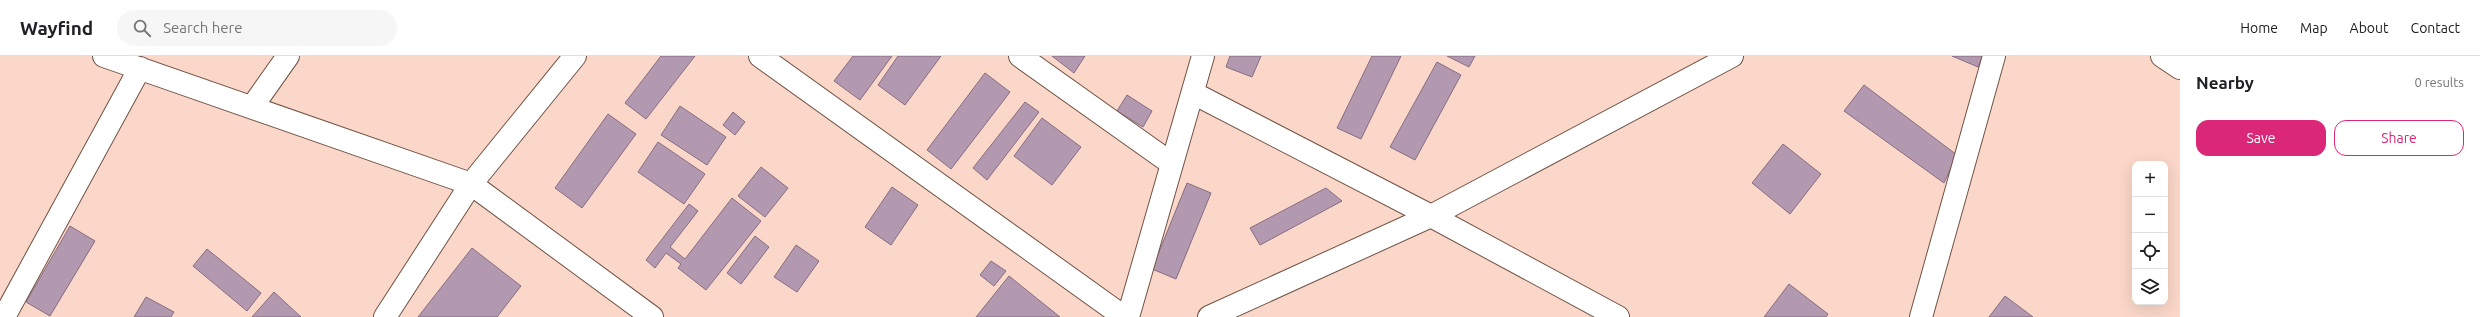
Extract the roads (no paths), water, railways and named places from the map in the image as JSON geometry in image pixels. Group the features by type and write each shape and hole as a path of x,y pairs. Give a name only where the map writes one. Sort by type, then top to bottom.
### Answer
{"street":[{"path":"104,56 471,184 652,317"},
{"path":"252,107 288,56"},
{"path":"385,317 471,184 575,56"},
{"path":"760,56 1124,317"},
{"path":"1020,56 1172,164"},
{"path":"1128,317 1203,56"},
{"path":"1209,317 1431,216 1732,56"},
{"path":"1921,317 1994,56"},
{"path":"2162,56 2180,68"},
{"path":"4,317 140,68"},
{"path":"1193,93 1431,216 1618,317"}]}
